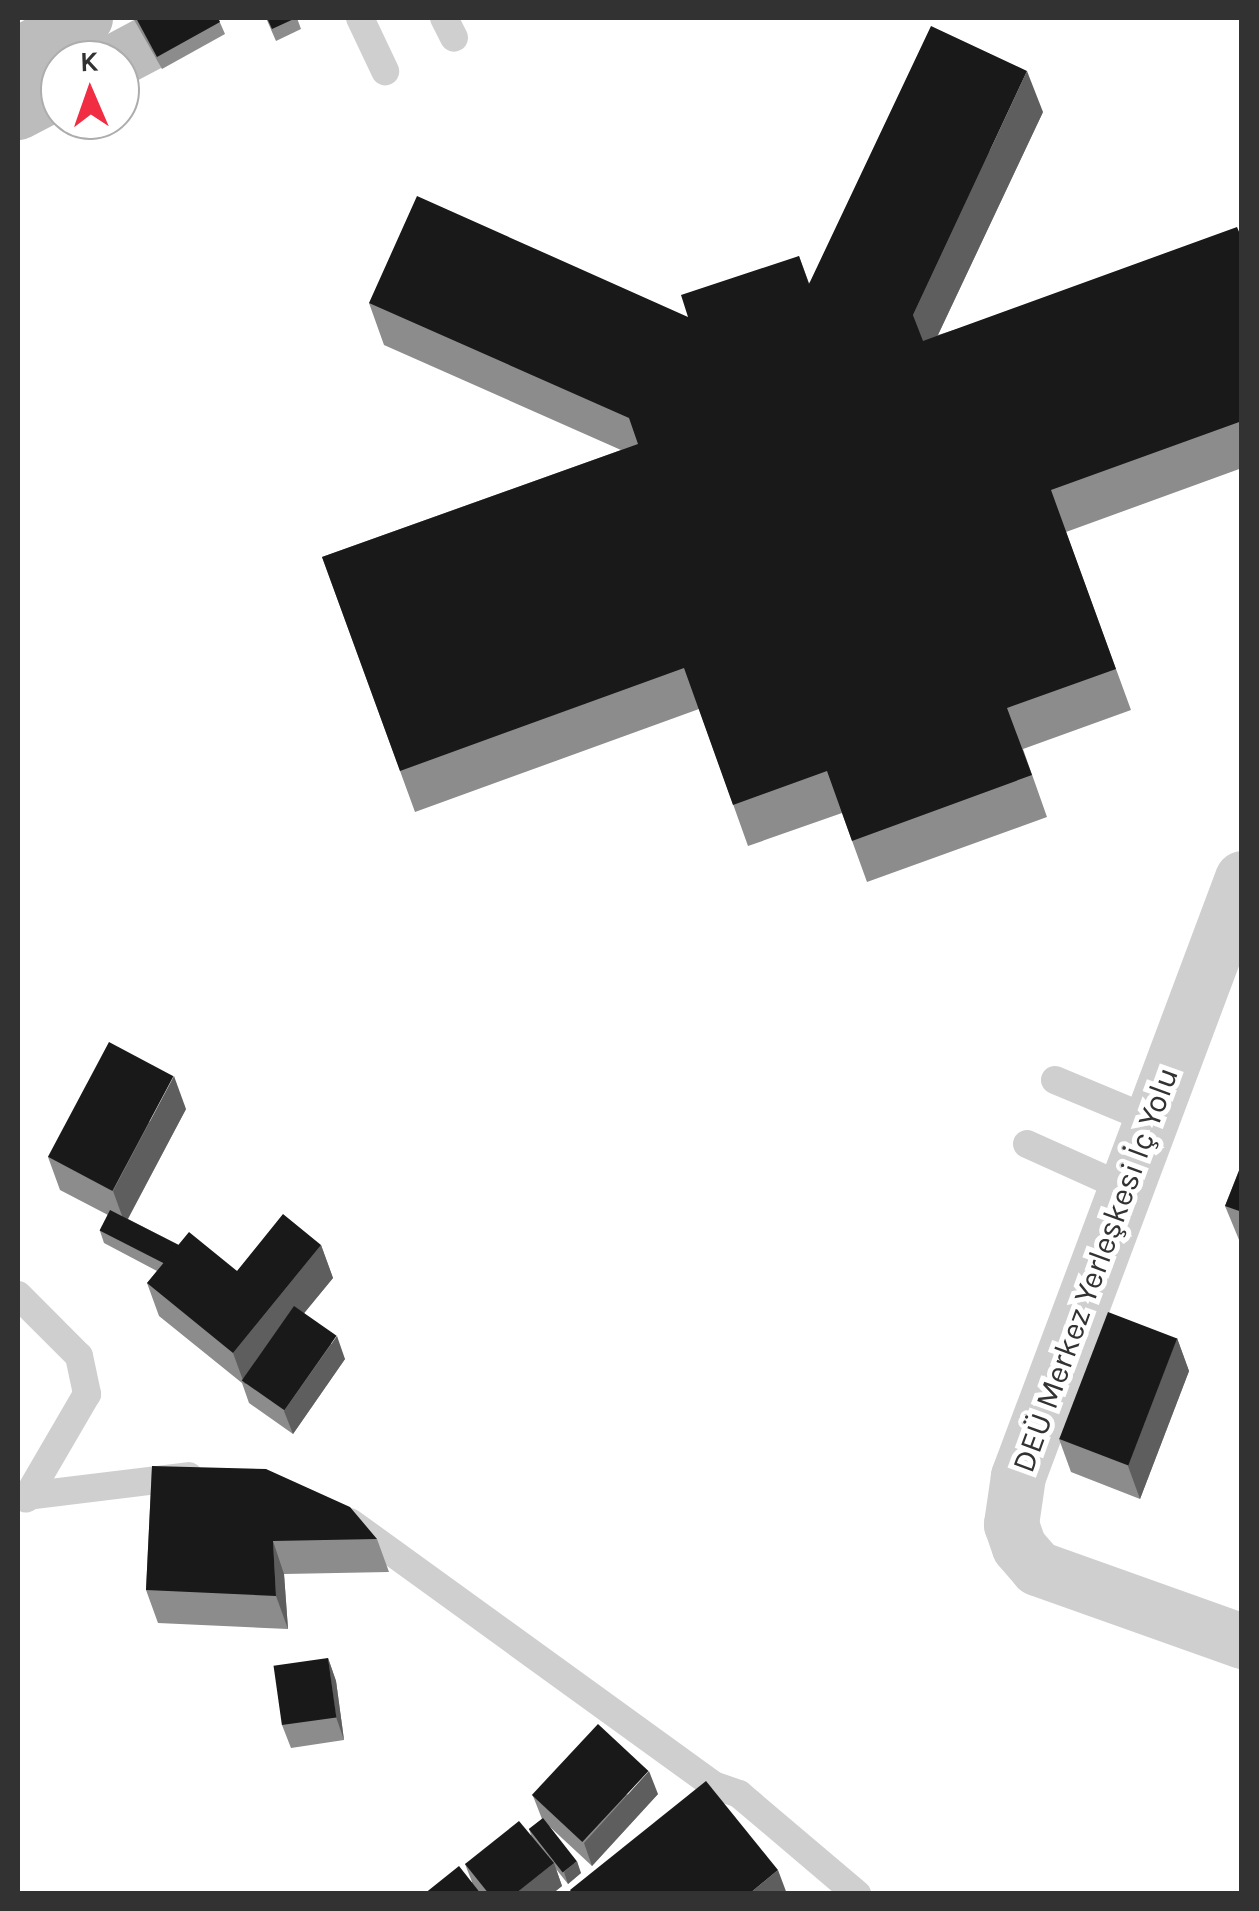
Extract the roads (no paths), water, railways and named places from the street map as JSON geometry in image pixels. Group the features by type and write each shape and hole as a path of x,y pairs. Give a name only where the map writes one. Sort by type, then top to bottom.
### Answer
{"main road":[{"path":"18,54 85,18"}],"street":[{"name":"DEÜ Merkez Yerleşkesi İç Yolu","path":"1242,878 1018,1476 1012,1524 1019,1548 1038,1568 1242,1640"}],"lane":[{"path":"360,18 385,71"},
{"path":"1055,1080 1151,1120"},
{"path":"1027,1144 1125,1188"},
{"path":"18,1295 79,1356 86,1394 24,1498"},
{"path":"24,1498 198,1476 216,1480"},
{"path":"322,1510 340,1515 714,1785 739,1794 857,1894"}]}
